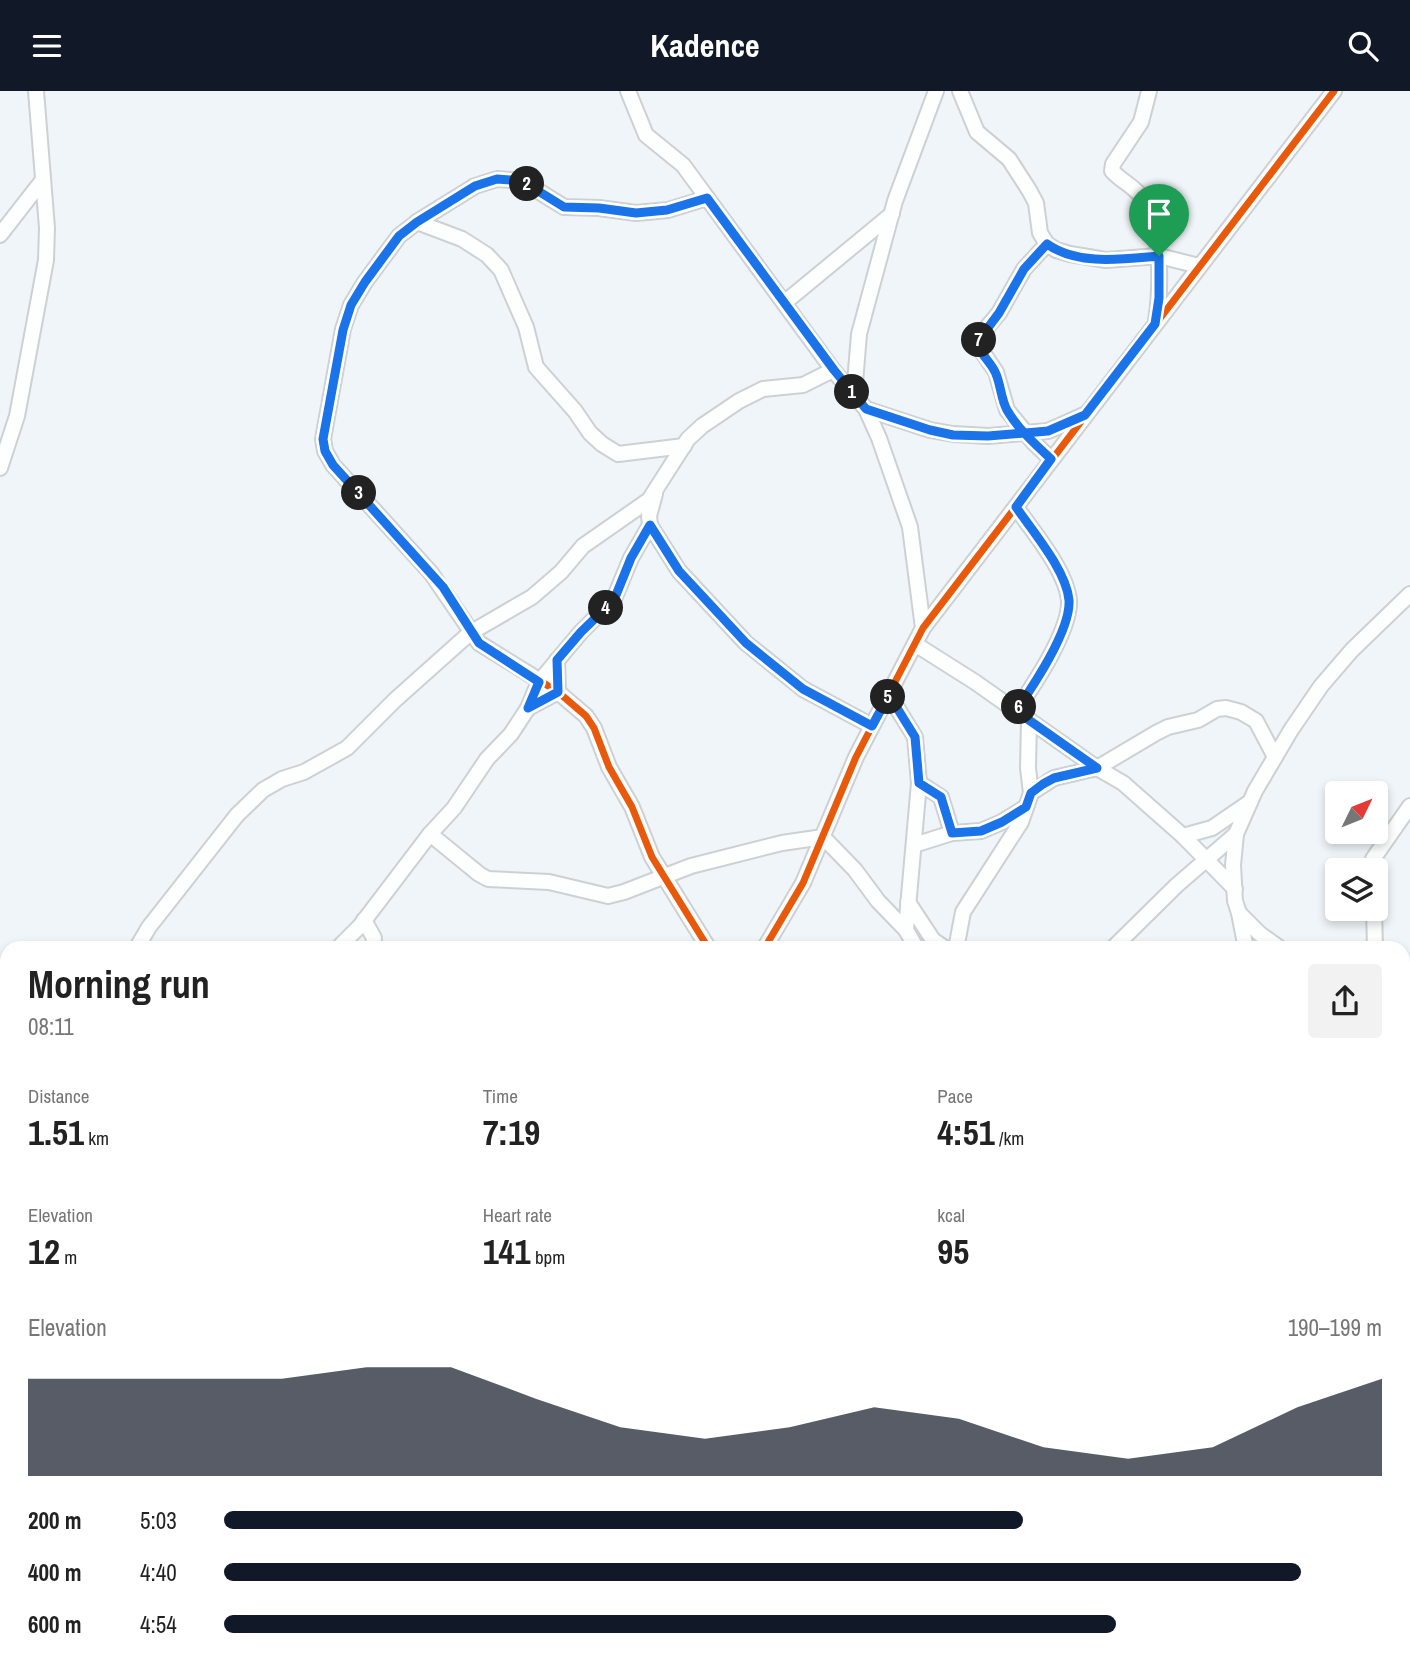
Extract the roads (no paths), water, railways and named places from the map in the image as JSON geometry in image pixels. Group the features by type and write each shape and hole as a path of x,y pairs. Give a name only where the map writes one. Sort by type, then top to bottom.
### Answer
{"street":[{"path":"0,468 4,444 17,416 46,260 47,228 36,91"},
{"path":"628,91 646,135 683,165 834,370 866,409 910,527 923,628"},
{"path":"854,395 859,334 892,214 936,91"},
{"path":"960,91 977,132 1009,159 1029,190 1035,203 1040,233 1047,244 1070,254 1106,260 1159,256 1199,267"},
{"path":"1149,91 1141,123 1112,171 1127,181 1145,201 1159,256 1155,324"},
{"path":"769,941 803,883 856,757 923,628 1334,91"},
{"path":"704,941 652,857 632,807 609,767 594,728 586,716 558,692 479,643 443,587 333,465 325,451 323,439 343,330 351,305 399,236 417,222 475,186 497,179 522,181 564,207 636,213 667,210 707,198"},
{"path":"0,235 43,181"},
{"path":"784,303 892,214"},
{"path":"417,222 463,239 488,255 501,270 526,327 536,367 596,439 618,454 684,446"},
{"path":"1047,244 1024,269 999,313 978,341 981,352 996,372 1007,410 1051,459"},
{"path":"1159,281 1179,293"},
{"path":"345,941 364,921 430,834 454,808 487,759 511,734 528,708 539,682 581,632 614,600 658,486 684,446 702,426 739,401 763,389 803,385 834,370"},
{"path":"866,409 930,430 953,435 988,436 1048,431 1085,415"},
{"path":"658,450 658,486"},
{"path":"1016,507 1059,573 1069,598 1069,613 1062,631 1042,670 1016,711"},
{"path":"141,941 149,927 246,807 272,784 304,772 347,748 395,700 471,633 532,597 561,572 583,546 645,517"},
{"path":"645,517 679,571 746,643 803,689 872,726"},
{"path":"1244,941 1234,889 1233,865 1237,834 1250,802 1290,730 1321,686 1352,650 1405,605"},
{"path":"915,645 1123,783 1183,836 1234,889"},
{"path":"557,660 558,692"},
{"path":"528,708 558,692"},
{"path":"889,695 915,737 919,783 906,930"},
{"path":"914,845 952,833 981,831 1002,822 1054,778 1097,768 1168,727 1192,722 1217,709 1226,708 1241,712 1256,721 1275,757"},
{"path":"958,941 963,912 1021,821 1029,800 1029,720"},
{"path":"919,783 941,797 952,833"},
{"path":"1183,836 1212,828 1250,802"},
{"path":"1374,858 1410,806"},
{"path":"981,831 1002,849"},
{"path":"430,834 488,879 549,882 608,896 691,866 782,843 823,837"},
{"path":"1121,941 1237,834"},
{"path":"823,837 855,870 912,941"},
{"path":"908,902 934,941"},
{"path":"1239,913 1270,941"},
{"path":"364,921 374,941"},
{"path":"1374,921 1375,941"}]}
